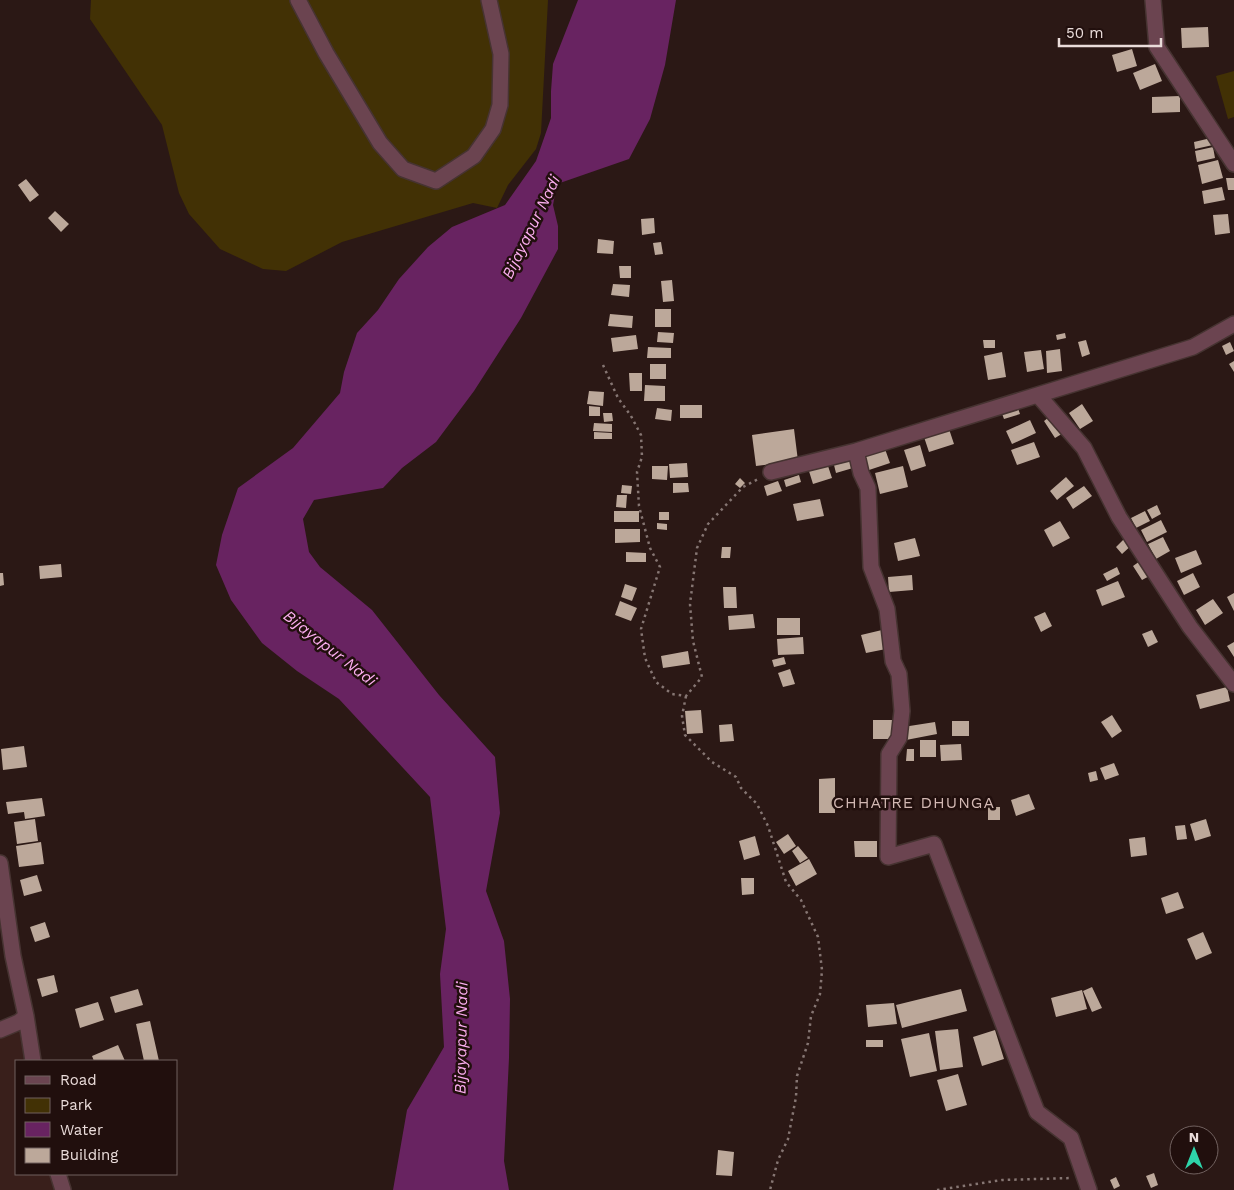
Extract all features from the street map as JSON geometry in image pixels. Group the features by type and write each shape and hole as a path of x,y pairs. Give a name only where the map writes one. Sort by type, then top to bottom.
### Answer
{"street":[{"path":"298,0 326,53 380,143 403,169 436,181 474,156 493,129 496,121 500,105 501,54 489,0"},
{"path":"1153,0 1156,48 1234,164"},
{"path":"771,472 856,452 1193,346 1234,324"},
{"path":"1038,395 1084,448 1124,524 1190,627 1234,684"},
{"path":"856,452 861,473 868,488 871,567 887,609 893,660 899,674 902,711 898,738 889,754 888,857 934,844 1038,1112 1071,1138 1087,1184"},
{"path":"0,863 33,1060"},
{"path":"0,1030 19,1022 26,1016"},
{"path":"58,1175 63,1190"}],"path":[{"path":"603,365 618,398 631,416 641,435 642,457 637,472 639,506 650,548 660,567 641,629 645,658 656,682 672,694 686,696"},
{"path":"770,1190 778,1160 788,1139 796,1097 797,1076 808,1043 811,1016 820,994 822,970 818,937 801,900 786,882 768,826 757,804 741,788 736,777 712,762 685,735 682,716 686,696 702,677 693,641 690,604 698,548 708,524 742,487 771,472"},
{"path":"937,1190 1002,1180 1087,1184"}],"shaded area":[{"path":"21,1027 27,1060 15,1060 15,1175 51,1175 55,1190 0,1190 0,1035"}],"green space":[{"path":"91,0 548,0 541,133 536,149 508,185 497,208 473,203 342,242 286,271 263,269 220,249 189,214 179,193 162,125 90,19"},
{"path":"1234,71 1234,117 1228,119 1216,76"}],"water":[{"name":"Bijayapur Nadi","path":"578,0 676,0 665,65 650,119 629,159 557,184 553,205 558,226 558,249 521,318 474,391 436,442 402,468 383,488 314,500 303,519 309,552 320,567 372,610 439,695 495,757 500,813 486,891 504,941 510,999 504,1161 509,1190 393,1190 407,1110 444,1047 440,974 446,929 430,797 339,699 297,671 262,643 231,600 216,565 222,535 238,488 293,448 340,393 344,372 357,333 378,310 399,279 428,247 452,227 505,205 536,161 551,118 553,64"}],"building":[{"path":"1208,27 1209,47 1182,48 1181,28"},
{"path":"1132,49 1137,66 1117,72 1112,55"},
{"path":"1155,64 1162,81 1140,90 1133,73"},
{"path":"1180,96 1180,112 1152,113 1152,97"},
{"path":"1211,138 1213,145 1195,149 1194,142"},
{"path":"1213,147 1215,158 1197,162 1195,151"},
{"path":"1218,160 1223,178 1202,184 1198,165"},
{"path":"1226,178 1234,178 1234,190 1228,190"},
{"path":"26,179 39,195 30,202 18,185"},
{"path":"1222,187 1225,200 1204,204 1202,191"},
{"path":"55,211 69,224 61,232 48,218"},
{"path":"1228,214 1230,233 1215,235 1213,215"},
{"path":"654,218 655,233 642,235 641,219"},
{"path":"598,239 614,241 613,254 597,253"},
{"path":"661,242 663,254 655,255 653,243"},
{"path":"619,266 631,266 631,278 620,278"},
{"path":"672,280 674,301 663,302 661,281"},
{"path":"613,284 630,285 629,297 611,295"},
{"path":"655,309 671,309 671,327 655,327"},
{"path":"610,314 633,316 632,328 608,326"},
{"path":"658,332 674,333 673,343 657,342"},
{"path":"1065,333 1066,338 1057,340 1056,335"},
{"path":"636,335 638,349 613,352 611,338"},
{"path":"983,340 995,340 995,348 984,348"},
{"path":"1086,340 1090,354 1082,357 1078,342"},
{"path":"1230,342 1234,351 1226,355 1222,346"},
{"path":"648,347 671,348 671,358 647,358"},
{"path":"1060,349 1062,371 1047,373 1046,351"},
{"path":"1041,350 1044,369 1027,372 1024,352"},
{"path":"1002,352 1006,377 988,380 984,356"},
{"path":"1234,361 1234,372 1229,364"},
{"path":"650,364 666,364 666,379 650,379"},
{"path":"629,373 642,373 642,391 630,391"},
{"path":"645,385 665,386 665,401 644,401"},
{"path":"589,391 604,392 603,406 587,404"},
{"path":"1082,404 1093,421 1080,429 1069,413"},
{"path":"680,405 702,405 702,418 680,418"},
{"path":"1017,405 1020,414 1004,419 1001,411"},
{"path":"589,406 600,407 600,416 589,416"},
{"path":"657,408 672,410 671,421 655,419"},
{"path":"603,413 612,413 613,421 604,422"},
{"path":"1053,414 1065,432 1055,438 1044,421"},
{"path":"1030,420 1036,433 1012,444 1006,431"},
{"path":"594,423 612,424 612,432 593,431"},
{"path":"794,429 798,461 756,466 752,435"},
{"path":"949,429 954,444 929,452 924,437"},
{"path":"594,432 612,433 612,439 594,439"},
{"path":"1034,442 1040,457 1017,465 1011,450"},
{"path":"920,445 926,466 911,471 904,450"},
{"path":"885,449 890,463 869,470 864,456"},
{"path":"850,456 853,468 836,473 833,461"},
{"path":"687,463 688,477 670,478 669,464"},
{"path":"827,463 832,478 813,484 808,468"},
{"path":"652,466 668,466 667,480 652,479"},
{"path":"903,466 908,487 880,494 875,473"},
{"path":"799,475 801,482 786,487 784,480"},
{"path":"1066,477 1074,486 1057,500 1050,491"},
{"path":"740,478 745,483 740,488 735,484"},
{"path":"778,481 782,491 767,496 764,486"},
{"path":"673,483 688,483 689,492 673,493"},
{"path":"622,485 632,486 631,494 621,493"},
{"path":"1084,486 1092,496 1073,509 1066,498"},
{"path":"617,495 627,495 626,508 616,507"},
{"path":"820,499 824,516 797,521 793,504"},
{"path":"1157,505 1161,514 1152,519 1147,510"},
{"path":"614,511 639,511 639,522 614,522"},
{"path":"1145,511 1150,521 1136,528 1131,518"},
{"path":"659,512 669,512 669,520 659,520"},
{"path":"1161,520 1167,532 1147,542 1141,530"},
{"path":"1060,521 1070,538 1053,547 1044,530"},
{"path":"657,523 667,524 667,530 657,529"},
{"path":"615,529 640,529 640,542 615,543"},
{"path":"1127,536 1134,543 1122,554 1116,547"},
{"path":"1163,537 1170,551 1156,559 1148,544"},
{"path":"915,538 920,556 898,561 894,543"},
{"path":"722,547 731,547 730,558 721,558"},
{"path":"1196,550 1202,564 1181,573 1175,558"},
{"path":"626,552 646,553 646,562 626,562"},
{"path":"1143,559 1153,574 1142,580 1133,566"},
{"path":"61,564 62,577 40,579 39,566"},
{"path":"1117,567 1120,574 1107,581 1103,574"},
{"path":"0,573 3,573 4,585 0,586"},
{"path":"1193,573 1200,587 1184,595 1177,581"},
{"path":"912,575 913,590 889,592 888,577"},
{"path":"1118,581 1125,597 1102,606 1096,590"},
{"path":"625,584 637,588 632,601 621,597"},
{"path":"723,587 736,587 737,608 724,608"},
{"path":"1234,593 1234,611 1227,597"},
{"path":"1213,599 1223,613 1205,625 1196,610"},
{"path":"620,601 637,608 631,621 615,615"},
{"path":"1045,612 1052,626 1041,632 1034,617"},
{"path":"753,614 755,628 729,630 728,616"},
{"path":"777,618 800,618 800,635 777,635"},
{"path":"882,630 886,649 866,653 861,635"},
{"path":"1152,630 1158,642 1148,647 1142,634"},
{"path":"803,637 804,654 778,655 777,639"},
{"path":"1234,642 1234,657 1227,646"},
{"path":"688,651 690,664 663,668 661,656"},
{"path":"784,657 786,664 774,667 772,660"},
{"path":"790,669 795,684 783,687 778,673"},
{"path":"1227,687 1230,701 1200,709 1196,695"},
{"path":"701,710 703,733 687,734 685,711"},
{"path":"1112,715 1122,731 1112,738 1101,722"},
{"path":"873,720 892,720 892,739 873,739"},
{"path":"952,721 969,721 969,736 952,736"},
{"path":"935,722 937,734 906,740 903,727"},
{"path":"732,724 734,741 720,742 719,725"},
{"path":"920,740 936,740 936,757 920,757"},
{"path":"961,744 962,760 941,761 940,745"},
{"path":"24,746 27,767 3,770 1,749"},
{"path":"907,749 914,749 914,761 906,761"},
{"path":"1114,763 1119,775 1105,780 1100,768"},
{"path":"1096,771 1098,780 1090,782 1088,773"},
{"path":"835,778 835,813 819,813 819,779"},
{"path":"1029,794 1035,809 1016,816 1011,800"},
{"path":"42,798 45,816 25,819 24,812 8,814 6,802"},
{"path":"988,807 1000,807 1000,820 988,820"},
{"path":"35,819 38,841 17,844 14,822"},
{"path":"1206,819 1211,836 1195,841 1190,824"},
{"path":"1185,825 1187,839 1177,840 1175,826"},
{"path":"788,834 796,846 784,854 776,842"},
{"path":"755,836 760,855 744,860 739,841"},
{"path":"1145,837 1147,855 1131,857 1129,839"},
{"path":"854,841 877,841 877,857 855,857"},
{"path":"41,842 44,864 19,867 16,846"},
{"path":"798,846 808,858 800,863 792,851"},
{"path":"809,859 817,874 796,886 788,871"},
{"path":"37,875 42,891 24,896 20,880"},
{"path":"741,878 754,878 754,894 742,895"},
{"path":"1178,892 1184,908 1166,914 1161,898"},
{"path":"45,922 50,937 35,942 30,927"},
{"path":"1203,932 1212,953 1196,960 1187,939"},
{"path":"54,975 58,992 42,997 37,979"},
{"path":"1092,987 1102,1008 1092,1012 1083,991"},
{"path":"138,989 143,1005 115,1013 110,997"},
{"path":"961,989 967,1011 902,1028 896,1005"},
{"path":"1082,990 1087,1009 1056,1017 1051,998"},
{"path":"98,1002 104,1020 80,1028 75,1009"},
{"path":"894,1003 897,1024 868,1027 866,1005"},
{"path":"150,1021 159,1060 144,1060 136,1024"},
{"path":"958,1029 963,1067 940,1070 935,1031"},
{"path":"995,1030 1004,1059 982,1066 973,1037"},
{"path":"929,1033 937,1071 910,1077 901,1039"},
{"path":"866,1040 883,1040 883,1047 866,1047"},
{"path":"118,1045 125,1060 94,1060 92,1056"},
{"path":"958,1074 967,1105 946,1111 937,1080"},
{"path":"718,1150 734,1152 732,1176 716,1175"},
{"path":"1154,1173 1158,1185 1151,1188 1146,1176"},
{"path":"1116,1177 1120,1186 1114,1189 1110,1180"}],"district":[{"name":"CHHATRE DHUNGA","path":"914,802"}]}
